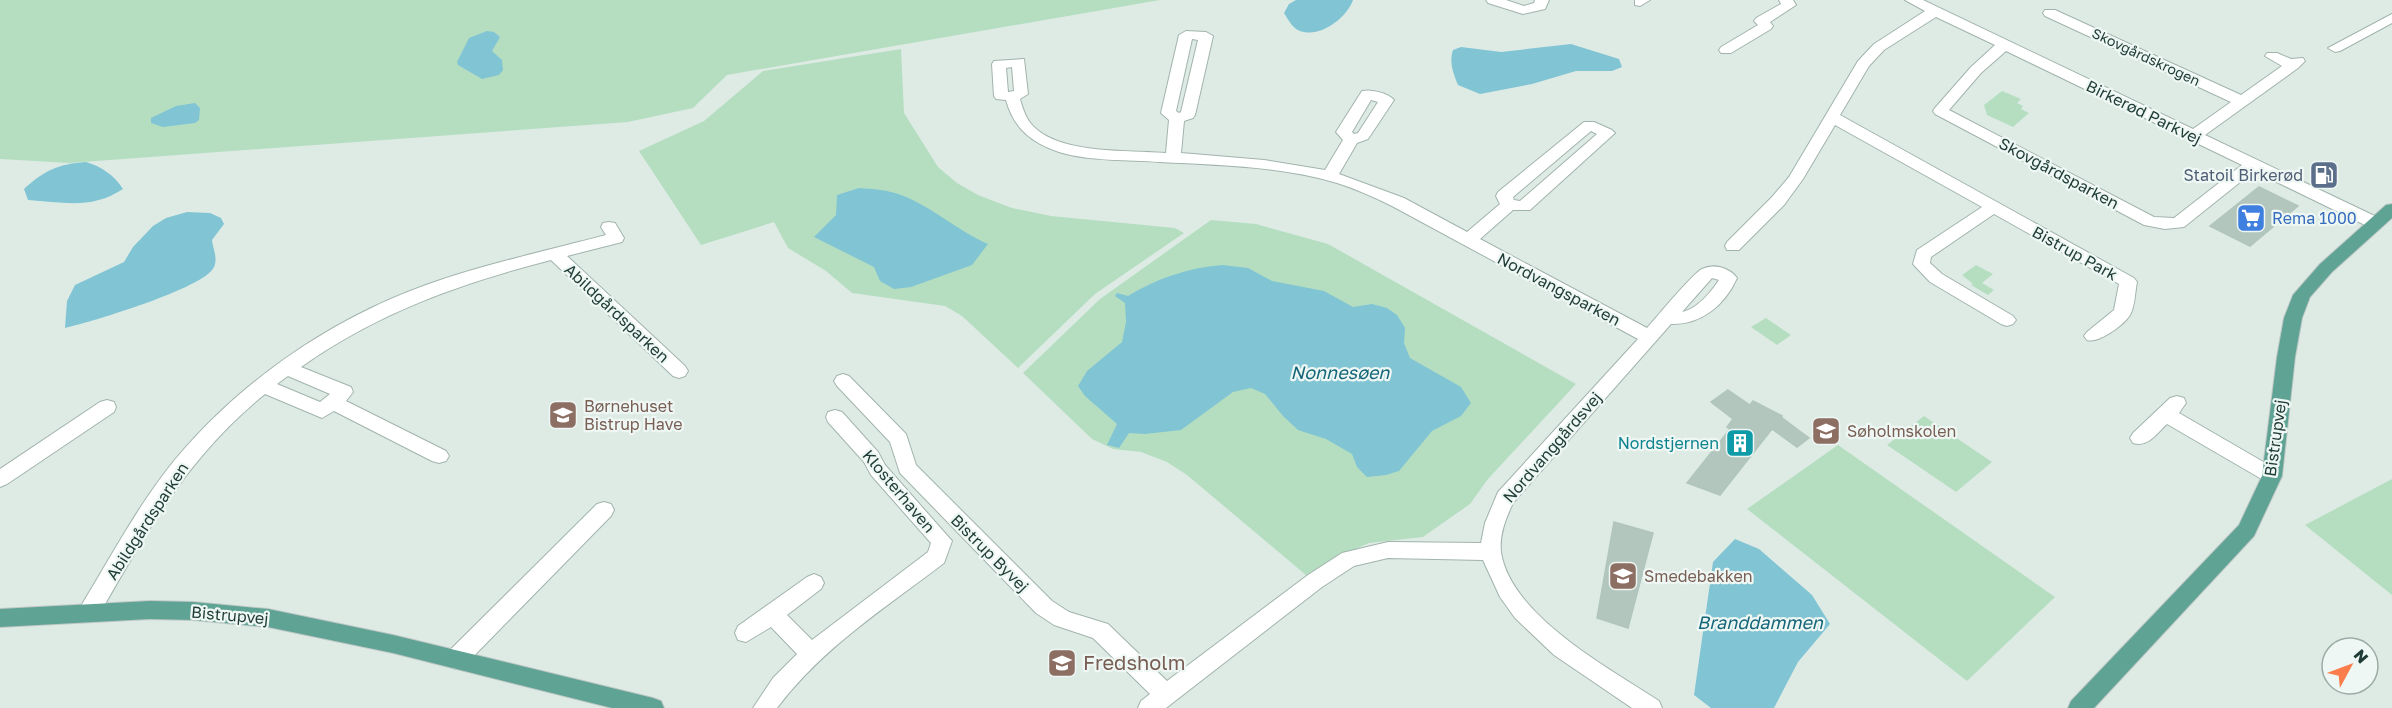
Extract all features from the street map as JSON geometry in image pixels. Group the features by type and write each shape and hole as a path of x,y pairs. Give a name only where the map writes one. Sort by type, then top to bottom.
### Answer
{"main road":[{"name":"Bistrupvej","path":"2079,708 2182,602 2247,530 2272,476 2286,357 2293,318 2300,300 2326,268 2392,209"},
{"name":"Bistrupvej","path":"0,618 88,612 193,610 268,618 315,626 653,708"}],"street":[{"path":"1493,0 1523,10 1540,6 1542,0"},
{"path":"1726,50 1766,26 1761,21 1789,5 1786,0"},
{"name":"Birkerød Parkvej","path":"1912,0 2375,223"},
{"path":"1733,246 1778,201 1795,179 1863,64 1879,47 1935,11"},
{"name":"Skovgårdskrogen","path":"2050,13 2241,101"},
{"path":"2335,48 2392,18"},
{"path":"1186,35 1206,36 1188,115 1177,118 1168,113 1186,35"},
{"name":"Skovgårdsparken","path":"2004,45 1976,70 1940,111 2150,221 2165,224 2178,223 2252,165"},
{"path":"2193,136 2295,63 2271,56"},
{"name":"Nordvangsparken","path":"1012,96 1017,116 1028,131 1046,142 1065,149 1275,165 1330,176 1398,202 1649,337"},
{"name":"Bistrup Park","path":"1832,117 2128,282 2122,313 2093,336"},
{"path":"1173,158 1177,118"},
{"path":"1469,240 1509,205 1524,206 1607,133 1589,125 1504,196 1509,205"},
{"path":"1330,176 1351,140"},
{"path":"1994,207 1923,254 1921,264 1936,278 2007,320"},
{"name":"Abildgårdsparken","path":"88,612 186,460 219,425 286,368 372,316 414,296 471,276 616,238 609,228"},
{"name":"Abildgårdsparken","path":"555,255 679,371"},
{"name":"Nordvanggårdsvej","path":"1651,708 1573,654 1523,614 1499,576 1491,552 1494,521 1505,498 1668,318"},
{"path":"263,386 321,411 344,392 286,368"},
{"name":"Bistrup Byvej","path":"843,381 899,439 907,468 1044,607 1062,619 1100,631 1158,702 1315,581 1349,559 1388,550 1491,552"},
{"path":"333,402 439,456"},
{"path":"0,479 107,406"},
{"path":"2140,438 2171,409 2272,476"},
{"name":"Klosterhaven","path":"764,708 780,685 811,654 937,557 942,541 878,470 871,457 835,417"},
{"path":"456,659 604,510"},
{"path":"746,633 814,583"},
{"path":"772,614 811,654"}],"green space":[{"path":"0,0 1160,0 727,75 693,108 628,122 69,163 0,159"},
{"path":"901,49 904,113 938,167 957,183 978,195 1012,208 1051,216 1175,228 1184,233 1095,294 1018,368 962,316 945,306 852,293 826,271 788,248 774,222 701,245 639,151 704,121 763,71"},
{"path":"2002,91 2021,99 2017,103 2023,106 2021,109 2029,113 2013,127 1987,115 1984,105"},
{"path":"1211,220 1256,224 1328,244 1576,384 1488,479 1470,504 1423,537 1369,543 1329,561 1307,576 1187,475 1167,462 1141,452 1113,449 1092,439 1023,373 1100,299"},
{"path":"1976,265 1993,274 1982,283 1994,290 1988,295 1971,285 1973,284 1962,275"},
{"path":"1766,318 1791,335 1777,345 1751,327"},
{"path":"1924,416 1992,462 1956,492 1887,445"},
{"path":"1838,445 2055,597 1967,681 1747,509"},
{"path":"2392,479 2392,595 2305,525"}],"water":[{"path":"1296,0 1353,0 1340,19 1333,24 1319,31 1304,32 1297,30 1284,13 1289,4"},
{"path":"487,31 494,32 500,37 492,51 502,60 503,70 499,75 482,79 458,65 457,62 469,38"},
{"path":"1571,44 1619,59 1622,67 1612,71 1576,71 1532,84 1480,94 1458,85 1452,67 1453,50 1461,47 1501,52"},
{"path":"195,103 200,108 199,120 195,123 163,127 151,123 151,118 176,106"},
{"path":"86,162 107,172 123,189 111,196 88,202 28,200 24,189 39,177 60,166"},
{"path":"859,188 901,195 988,244 972,265 911,287 894,289 880,281 874,267 814,237 836,215 837,195"},
{"path":"187,212 210,213 221,218 224,224 212,240 215,264 206,275 191,285 170,294 65,328 67,301 75,285 124,262 133,247 153,226 166,218"},
{"name":"Nonnesøen","path":"1222,265 1248,268 1272,281 1324,291 1353,307 1372,304 1387,308 1397,315 1405,328 1404,343 1410,358 1461,387 1471,403 1461,416 1432,431 1399,471 1386,475 1367,477 1357,467 1352,454 1326,439 1298,430 1265,394 1251,388 1233,392 1181,430 1145,434 1129,433 1119,448 1107,445 1117,424 1085,396 1078,386 1087,371 1122,342 1126,322 1125,303 1115,296 1117,293 1128,296 1150,284 1185,271"},
{"name":"Branddammen","path":"1735,539 1759,549 1812,595 1830,624 1798,662 1774,708 1711,708 1694,695 1713,562"}],"building":[{"name":"Rema 1000","path":"2259,187 2298,206 2250,246 2210,226"},
{"name":"Nordstjernen","path":"1728,390 1750,405 1753,401 1782,416 1809,438 1797,447 1772,429 1720,495 1687,483 1730,429 1727,427 1733,419 1711,402"},
{"name":"Smedebakken","path":"1614,522 1653,533 1628,628 1597,618"}],"place":[{"name":"Statoil Birkerød","path":"2324,175"},
{"name":"Rema 1000","path":"2251,218"},
{"name":"Børnehuset Bistrup Have","path":"563,415"},
{"name":"Søholmskolen","path":"1826,431"},
{"name":"Nordstjernen","path":"1740,443"},
{"name":"Smedebakken","path":"1623,576"},
{"name":"Fredsholm","path":"1062,663"}]}
